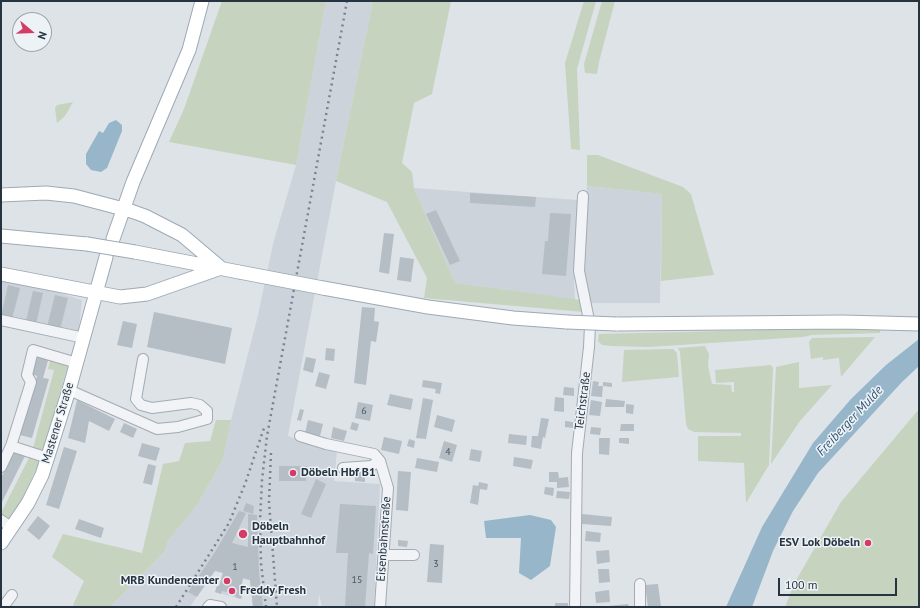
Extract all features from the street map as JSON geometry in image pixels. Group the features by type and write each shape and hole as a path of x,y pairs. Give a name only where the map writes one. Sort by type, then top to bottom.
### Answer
{"main road":[{"path":"113,239 122,208 188,50 202,1"},
{"path":"1,195 46,193 122,208 145,216 173,229 190,241 221,268"},
{"path":"1,236 87,244 404,303 470,313 567,322 616,324 894,322 919,324"},
{"name":"Mastener Straße","path":"5,530 35,490 48,458 77,363 106,257"},
{"path":"1,274 120,298 147,294 221,268"}],"street":[{"name":"Teichstraße","path":"575,607 577,453 589,347 590,325 580,271 583,196"},
{"path":"1,320 84,338"},
{"path":"1,467 12,446 31,382 27,375 33,350 77,363"},
{"path":"69,390 157,429 178,427 207,419 207,411 200,406 191,403 152,408 141,405 136,399 143,359"},
{"path":"300,436 326,444 374,454 380,461 371,466 343,468"},
{"path":"12,446 48,458"},
{"name":"Eisenbahnstraße","path":"380,461 388,488 380,607"},
{"path":"384,555 414,555"},
{"path":"640,584 640,607"},
{"path":"3,607 12,595"}],"shaded area":[{"path":"326,1 373,1 336,181 288,436 318,447 337,451 334,481 380,484 374,607 322,607 319,594 318,607 253,607 250,580 243,579 240,591 243,592 241,599 215,592 217,586 219,586 228,553 220,561 190,607 110,607 165,551 168,541 197,505 223,459 231,420 258,315 273,244 296,165"},
{"path":"587,186 662,194 660,303 589,303 583,267"},
{"path":"414,188 578,200 574,281 575,300 455,283"},
{"path":"1,280 28,283 82,300 78,337 1,320"}],"green space":[{"path":"222,1 326,1 296,165 169,142 184,109"},
{"path":"373,1 451,1 432,94 414,103 402,163 412,172 414,188 455,283 581,300 584,312 424,298 427,278 387,202 336,181"},
{"path":"584,1 596,1 577,69 580,150 571,149 565,63"},
{"path":"602,1 615,1 597,74 585,73 584,64"},
{"path":"73,102 65,116 57,123 55,108 57,105"},
{"path":"587,155 598,155 683,187 691,194 714,275 661,281 662,194 587,186"},
{"path":"881,327 880,333 812,335 803,337 649,347 602,345 598,341 599,334"},
{"path":"875,337 841,377 839,358 823,360 823,357 811,359 809,342 812,338"},
{"path":"705,346 709,354 708,366 712,384 731,385 732,392 734,392 734,382 716,383 715,370 771,365 773,368 769,465 746,503 744,463 698,461 698,436 741,436 741,433 694,432 688,429 686,424 680,352 678,348"},
{"path":"673,349 677,353 679,377 622,382 624,350"},
{"path":"51,357 69,362 41,458 20,504 8,522 1,517 1,513 32,452 54,370 48,369"},
{"path":"799,362 799,388 832,385 800,421 771,464 776,367"},
{"name":"ESV Lok Döbeln","path":"919,409 919,607 785,607 794,584 841,502"},
{"path":"216,420 231,420 223,459 197,505 168,541 165,551 110,607 75,607 73,605 84,581 52,557 63,534 142,553 163,464 179,461 185,443 210,441"}],"water":[{"path":"116,120 122,125 122,131 107,168 101,172 91,170 86,164 86,154 99,131 103,133 109,123"},
{"name":"Freiberger Mulde","path":"919,339 919,366 902,382 818,473 793,511 773,551 752,607 726,607 762,527 813,443 851,399 886,365"},
{"path":"530,515 551,520 556,527 550,566 531,580 519,573 521,538 486,538 484,521"}],"building":[{"path":"470,193 536,197 535,207 470,203"},
{"path":"436,210 460,261 450,265 426,214"},
{"path":"550,213 571,214 566,276 542,274 545,241 548,241"},
{"path":"384,233 394,234 389,274 379,272"},
{"path":"400,257 414,259 411,282 397,280"},
{"path":"8,285 20,288 12,319 1,317"},
{"path":"33,291 43,293 36,324 26,321"},
{"path":"55,295 68,298 60,330 47,327"},
{"path":"362,307 375,308 374,321 379,322 376,342 371,341 366,385 354,383"},
{"path":"154,312 232,328 225,364 147,347"},
{"path":"123,321 137,324 132,348 117,345"},
{"path":"326,348 335,349 334,361 325,360"},
{"path":"37,354 49,357 43,378 49,379 32,438 20,435 37,376 31,374"},
{"path":"306,357 316,359 313,373 303,370"},
{"path":"319,372 330,375 326,389 315,386"},
{"path":"423,380 442,383 440,394 435,393 436,389 422,387"},
{"path":"593,381 599,382 598,386 603,386 602,397 591,396"},
{"path":"603,382 612,383 612,387 603,386"},
{"path":"564,387 574,388 574,396 563,395"},
{"path":"390,394 413,399 411,410 387,405"},
{"path":"555,397 564,398 564,412 554,411"},
{"path":"423,398 433,400 426,439 416,438"},
{"path":"606,399 625,401 624,407 605,407"},
{"path":"77,400 115,419 109,431 89,421 85,443 68,438"},
{"path":"591,400 602,402 600,416 589,415"},
{"path":"358,402 373,405 370,421 355,418"},
{"path":"626,404 634,405 633,414 626,413"},
{"path":"300,409 304,410 301,421 297,420"},
{"path":"437,415 455,420 452,432 434,427"},
{"path":"541,418 549,419 541,449 531,447 532,436 538,436"},
{"path":"308,420 323,424 320,436 305,433"},
{"path":"565,421 573,422 573,428 565,427"},
{"path":"352,422 359,424 357,431 350,429"},
{"path":"124,423 137,429 133,438 120,432"},
{"path":"621,424 634,424 634,431 620,431"},
{"path":"333,427 347,431 344,441 331,438"},
{"path":"591,427 601,428 600,435 590,434"},
{"path":"509,434 527,436 526,445 508,443"},
{"path":"384,437 402,441 399,454 381,450"},
{"path":"599,438 610,438 609,455 599,454"},
{"path":"619,438 629,438 629,444 619,443"},
{"path":"409,439 415,441 414,448 407,446"},
{"path":"444,441 457,445 452,462 439,458"},
{"path":"142,443 160,448 156,461 138,456"},
{"path":"64,447 77,451 59,509 46,505"},
{"path":"471,449 482,451 480,462 469,460"},
{"path":"14,451 25,456 1,504 1,478"},
{"path":"514,457 533,460 531,469 513,466"},
{"path":"417,458 439,462 437,472 415,468"},
{"path":"148,464 156,466 152,485 143,483"},
{"name":"Döbeln Hbf B1","path":"279,466 307,466 306,481 279,481"},
{"path":"398,471 411,472 408,511 396,510"},
{"path":"549,472 558,472 559,478 568,477 569,487 557,488 557,482 549,482"},
{"path":"355,473 365,473 365,482 355,481"},
{"path":"316,479 326,484 311,518 301,514"},
{"path":"479,482 488,484 487,490 480,489 478,505 470,503 473,485 478,486"},
{"path":"545,487 554,488 553,496 544,494"},
{"path":"557,491 570,492 569,499 556,498"},
{"path":"246,503 254,506 253,514 243,511"},
{"path":"340,504 376,506 373,554 369,553 365,607 345,607 348,553 336,553"},
{"path":"239,511 246,513 232,543 248,547 248,514 257,515 259,572 263,607 253,607 250,580 243,578 240,592 243,592 241,599 235,597 236,594 222,591 221,594 215,592 217,586 219,586 223,573 215,571 197,597 188,592 215,552"},
{"path":"582,514 612,517 611,526 582,524"},
{"path":"38,516 50,526 39,540 27,530"},
{"path":"79,519 104,528 101,538 75,529"},
{"path":"586,531 601,533 600,542 585,541"},
{"path":"398,540 408,541 407,547 398,546"},
{"path":"430,544 444,545 442,583 427,582"},
{"path":"609,550 610,562 597,564 596,551"},
{"path":"598,569 609,569 610,582 599,583"},
{"path":"658,584 661,607 648,607 645,585"},
{"path":"609,590 610,602 596,603 595,592"},
{"path":"555,603 568,603 568,607 555,607"},
{"path":"628,604 629,607 608,606"}],"railway":[{"path":"266,607 261,563 260,522 262,480 267,436 347,1"},
{"path":"176,607 229,523 245,484 264,428"},
{"path":"271,453 269,502 277,607"}],"place":[{"name":"Döbeln Hbf B1","path":"293,473"},
{"name":"Döbeln Hauptbahnhof","path":"243,534"},
{"name":"ESV Lok Döbeln","path":"868,543"},
{"name":"MRB Kundencenter","path":"227,581"},
{"name":"Freddy Fresh","path":"232,591"}]}
